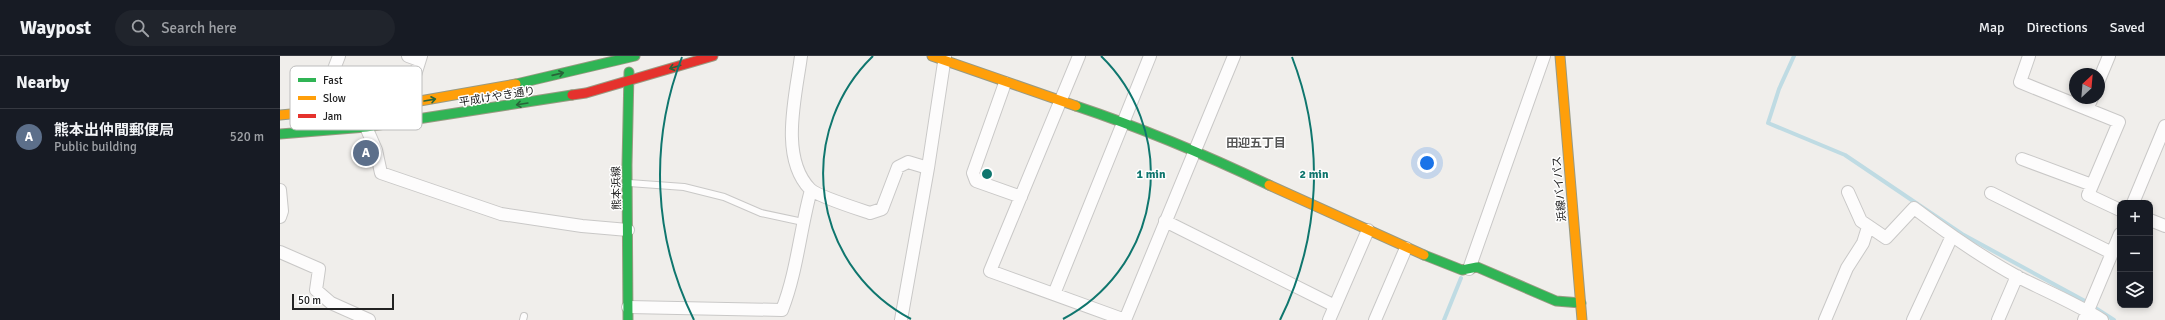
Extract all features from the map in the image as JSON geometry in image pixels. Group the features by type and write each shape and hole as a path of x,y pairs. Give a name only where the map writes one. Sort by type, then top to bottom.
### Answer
{"main road":[{"name":"平成けやき通り","path":"422,101 486,90 632,56"},
{"name":"熊本浜線","path":"628,320 628,82 632,56"},
{"name":"平成けやき通り","path":"422,119 586,93 628,82 712,56"},
{"path":"932,56 945,58 1005,83 1124,122 1194,150 1406,248 1462,270 1477,267 1556,300 1581,303"},
{"name":"浜線バイパス","path":"1559,57 1582,320"},
{"name":"平成けやき通り","path":"280,115 290,114"},
{"name":"平成けやき通り","path":"280,134 329,130"}],"street":[{"path":"335,66 339,56"},
{"path":"801,56 791,134 796,167 811,190 870,213 882,209 898,167 908,162 928,168"},
{"path":"1079,56 990,271 1125,320 1234,56"},
{"path":"1054,294 1150,56"},
{"path":"1469,269 1544,56"},
{"path":"2029,56 2020,82 2120,122 2088,195 2117,209"},
{"path":"2104,68 2109,56"},
{"path":"901,320 928,168 945,58"},
{"path":"1005,83 973,173 976,181 1021,197"},
{"path":"2087,110 2090,104"},
{"path":"2134,200 2165,126"},
{"path":"367,130 376,150 381,174 500,214 582,226 628,230"},
{"path":"2022,159 2092,185"},
{"path":"280,190 282,211 280,217"},
{"path":"628,307 782,310 791,288 802,222 811,190"},
{"path":"1848,192 1862,221 1868,228 1886,238 1914,208 1952,236 2017,276 2086,316 2102,320"},
{"path":"1991,193 2112,253"},
{"path":"1165,221 1335,306"},
{"path":"2153,221 2165,226"},
{"path":"1825,320 1847,268 1863,243 1868,228"},
{"path":"1329,320 1368,230"},
{"path":"1913,320 1952,236"},
{"path":"2086,316 2119,236"},
{"path":"1375,320 1406,248"},
{"path":"280,252 319,269 316,290 331,303 369,320"},
{"path":"1998,320 2017,276"}],"lane":[{"path":"627,183 691,189 724,197 761,213 802,222"}],"waterway":[{"path":"1794,56 1779,89 1768,123 1845,155 1962,234 2083,300 2114,320"},
{"path":"1444,320 1461,278"}],"traffic: fast":[{"path":"516,84 635,56"},
{"path":"628,320 627,165 629,72"},
{"path":"422,118 572,95"},
{"path":"1076,106 1174,142 1269,185"},
{"path":"280,134 329,130"},
{"path":"1424,255 1462,270 1477,267 1556,301 1581,303"}],"traffic: slow":[{"path":"932,56 1076,106"},
{"path":"1560,56 1582,320"},
{"path":"422,101 516,84"},
{"path":"280,115 290,114"},
{"path":"1269,185 1424,255"}],"traffic: jam":[{"path":"572,95 586,93 713,56"}],"place":[{"name":"熊本出仲間郵便局","path":"366,153"}],"district":[{"name":"田迎五丁目","path":"1256,143"}]}
